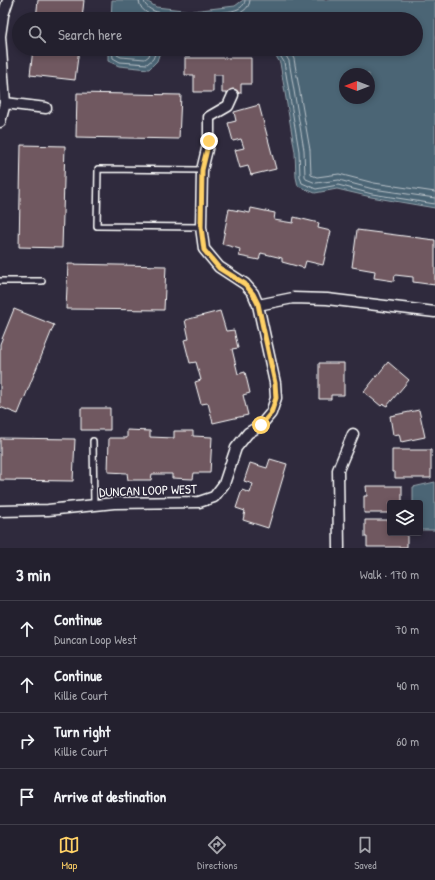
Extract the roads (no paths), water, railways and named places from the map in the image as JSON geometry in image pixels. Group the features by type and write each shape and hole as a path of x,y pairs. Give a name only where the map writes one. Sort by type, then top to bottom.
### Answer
{"street":[{"path":"0,122 4,103 0,36 3,15 8,0"},
{"name":"DUNCAN LOOP WEST","path":"0,510 48,510 114,503 199,502 214,497 224,484 236,448 248,433 261,425 271,413 276,398 275,383 258,304 253,294 245,284 219,268 204,250 201,227 202,170 209,141 209,117 228,106 233,95"},
{"path":"4,103 46,108"},
{"path":"258,304 293,298 327,299 435,312"},
{"path":"339,548 338,470 353,434"}],"lane":[{"path":"201,227 98,226 98,169 202,170"},
{"path":"0,281 42,281"},
{"path":"93,442 94,505"}],"water":[{"path":"112,0 145,0 156,7 192,11 235,6 243,0 435,0 435,208 371,197 337,189 315,193 298,186 296,177 295,152 280,63 276,56 423,56 423,12 111,12"},
{"path":"108,56 159,56 157,61 149,69 119,66 108,61"},
{"path":"435,482 435,530 423,530 423,500 413,500 413,487"}]}
